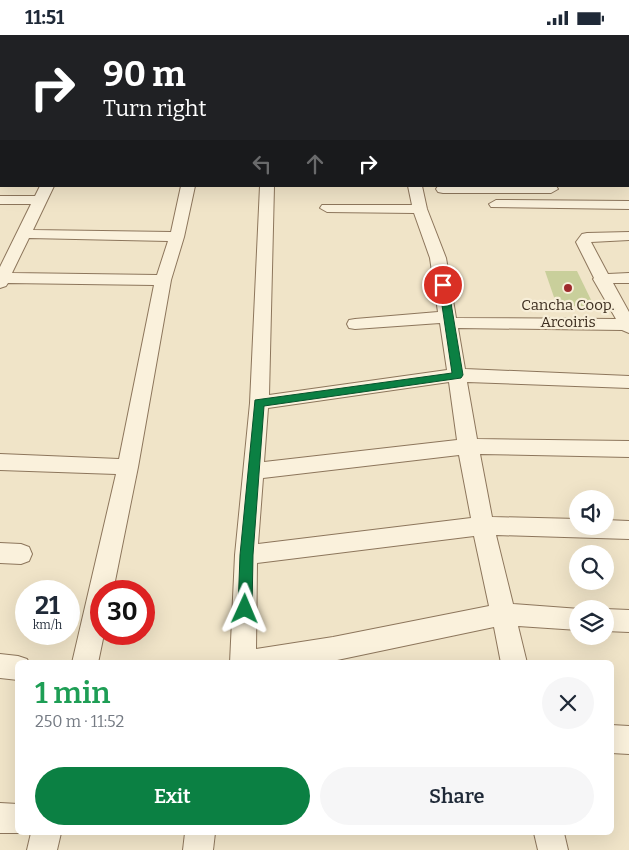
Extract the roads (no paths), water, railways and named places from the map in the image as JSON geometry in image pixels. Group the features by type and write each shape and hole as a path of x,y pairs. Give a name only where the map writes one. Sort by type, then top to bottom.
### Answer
{"street":[{"path":"46,187 1,280 162,281"},
{"path":"86,660 128,467 162,281 177,237 188,187"},
{"path":"245,660 246,555 259,403 267,187"},
{"path":"415,187 420,209 438,258 468,446 483,526 513,660"},
{"path":"443,189 550,187 559,208"},
{"path":"0,200 40,200"},
{"path":"496,204 559,208 629,205"},
{"path":"327,208 420,209"},
{"path":"24,234 177,237"},
{"path":"628,326 601,279 583,242 587,237 629,236"},
{"path":"601,279 629,279"},
{"path":"355,324 448,320 628,326"},
{"path":"259,403 457,375 629,382"},
{"path":"253,471 468,446 629,449"},
{"path":"0,462 128,467"},
{"path":"246,555 483,526 629,530"},
{"path":"283,660 333,656 504,615 569,619"},
{"path":"614,620 629,621"},
{"path":"0,666 15,668"},
{"path":"614,739 629,740"},
{"path":"0,818 15,819"},
{"path":"42,850 46,835"},
{"path":"198,850 200,835"},
{"path":"549,835 553,850"}],"place":[{"name":"Cancha Coop. Arcoiris","path":"568,288"}]}
